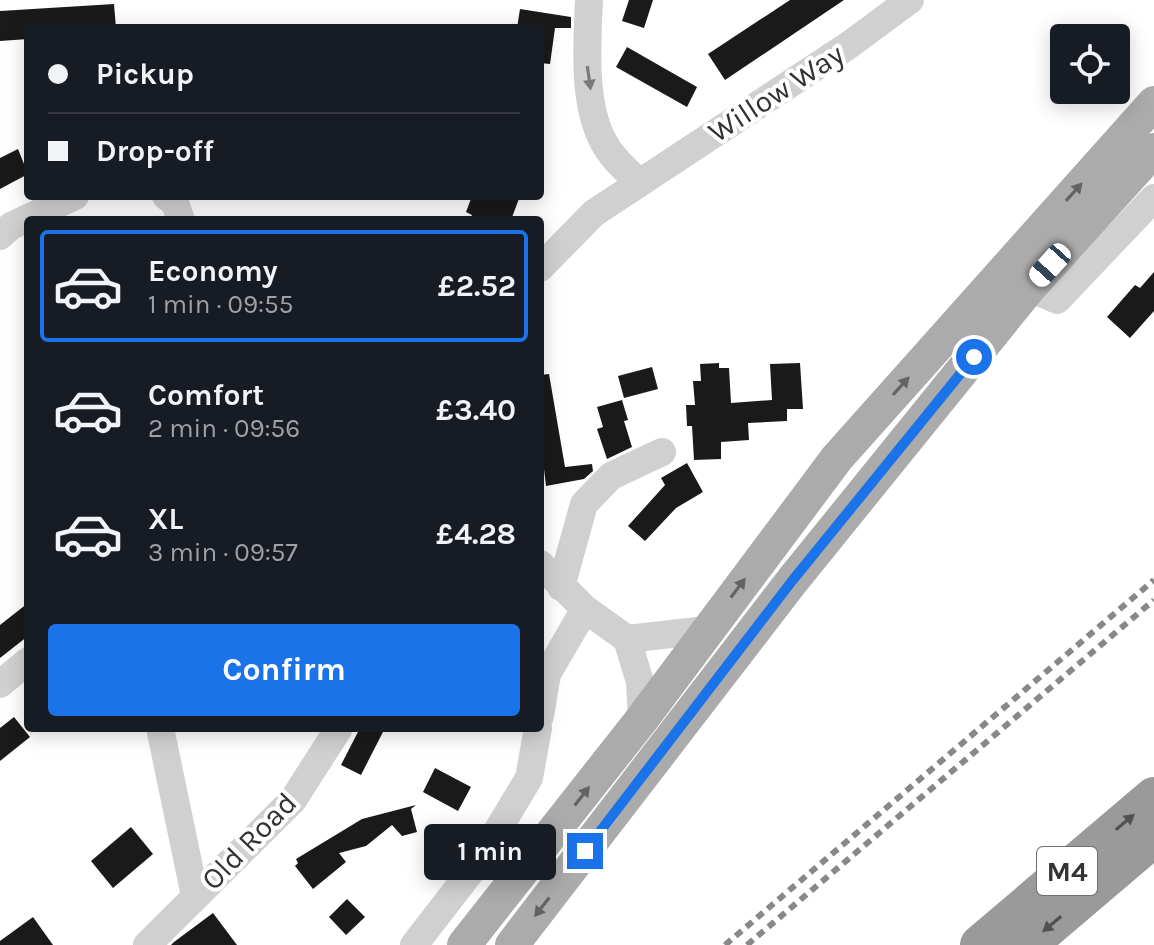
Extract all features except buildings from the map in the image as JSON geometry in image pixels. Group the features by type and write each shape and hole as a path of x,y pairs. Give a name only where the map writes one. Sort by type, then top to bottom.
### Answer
{"highway":[{"name":"M4","path":"980,945 1154,797"},
{"name":"M4","path":"1027,945 1154,837"}],"main road":[{"path":"464,945 642,719 837,458 1154,103"},
{"path":"512,945 792,581 1043,294 1154,150"}],"street":[{"path":"544,264 594,213 639,182 613,158 603,142 594,115 586,55 589,0"},
{"name":"Willow Way","path":"639,182 849,45 910,0"},
{"path":"1043,294 1154,198"},
{"path":"32,216 66,200"},
{"path":"0,236 24,220"},
{"path":"561,587 584,504 611,476 662,452"},
{"path":"544,568 585,609 627,639 640,682 642,719"},
{"path":"544,692 547,674 585,609"},
{"path":"627,639 706,630"},
{"path":"0,684 24,664"},
{"path":"161,732 195,896"},
{"name":"Old Road","path":"147,945 293,800 336,732"},
{"path":"414,945 479,861 529,778 537,732"}],"railway":[{"path":"725,945 1154,580"},
{"path":"747,945 1154,600"}],"route":[{"path":"585,851 792,581 974,357"}]}
